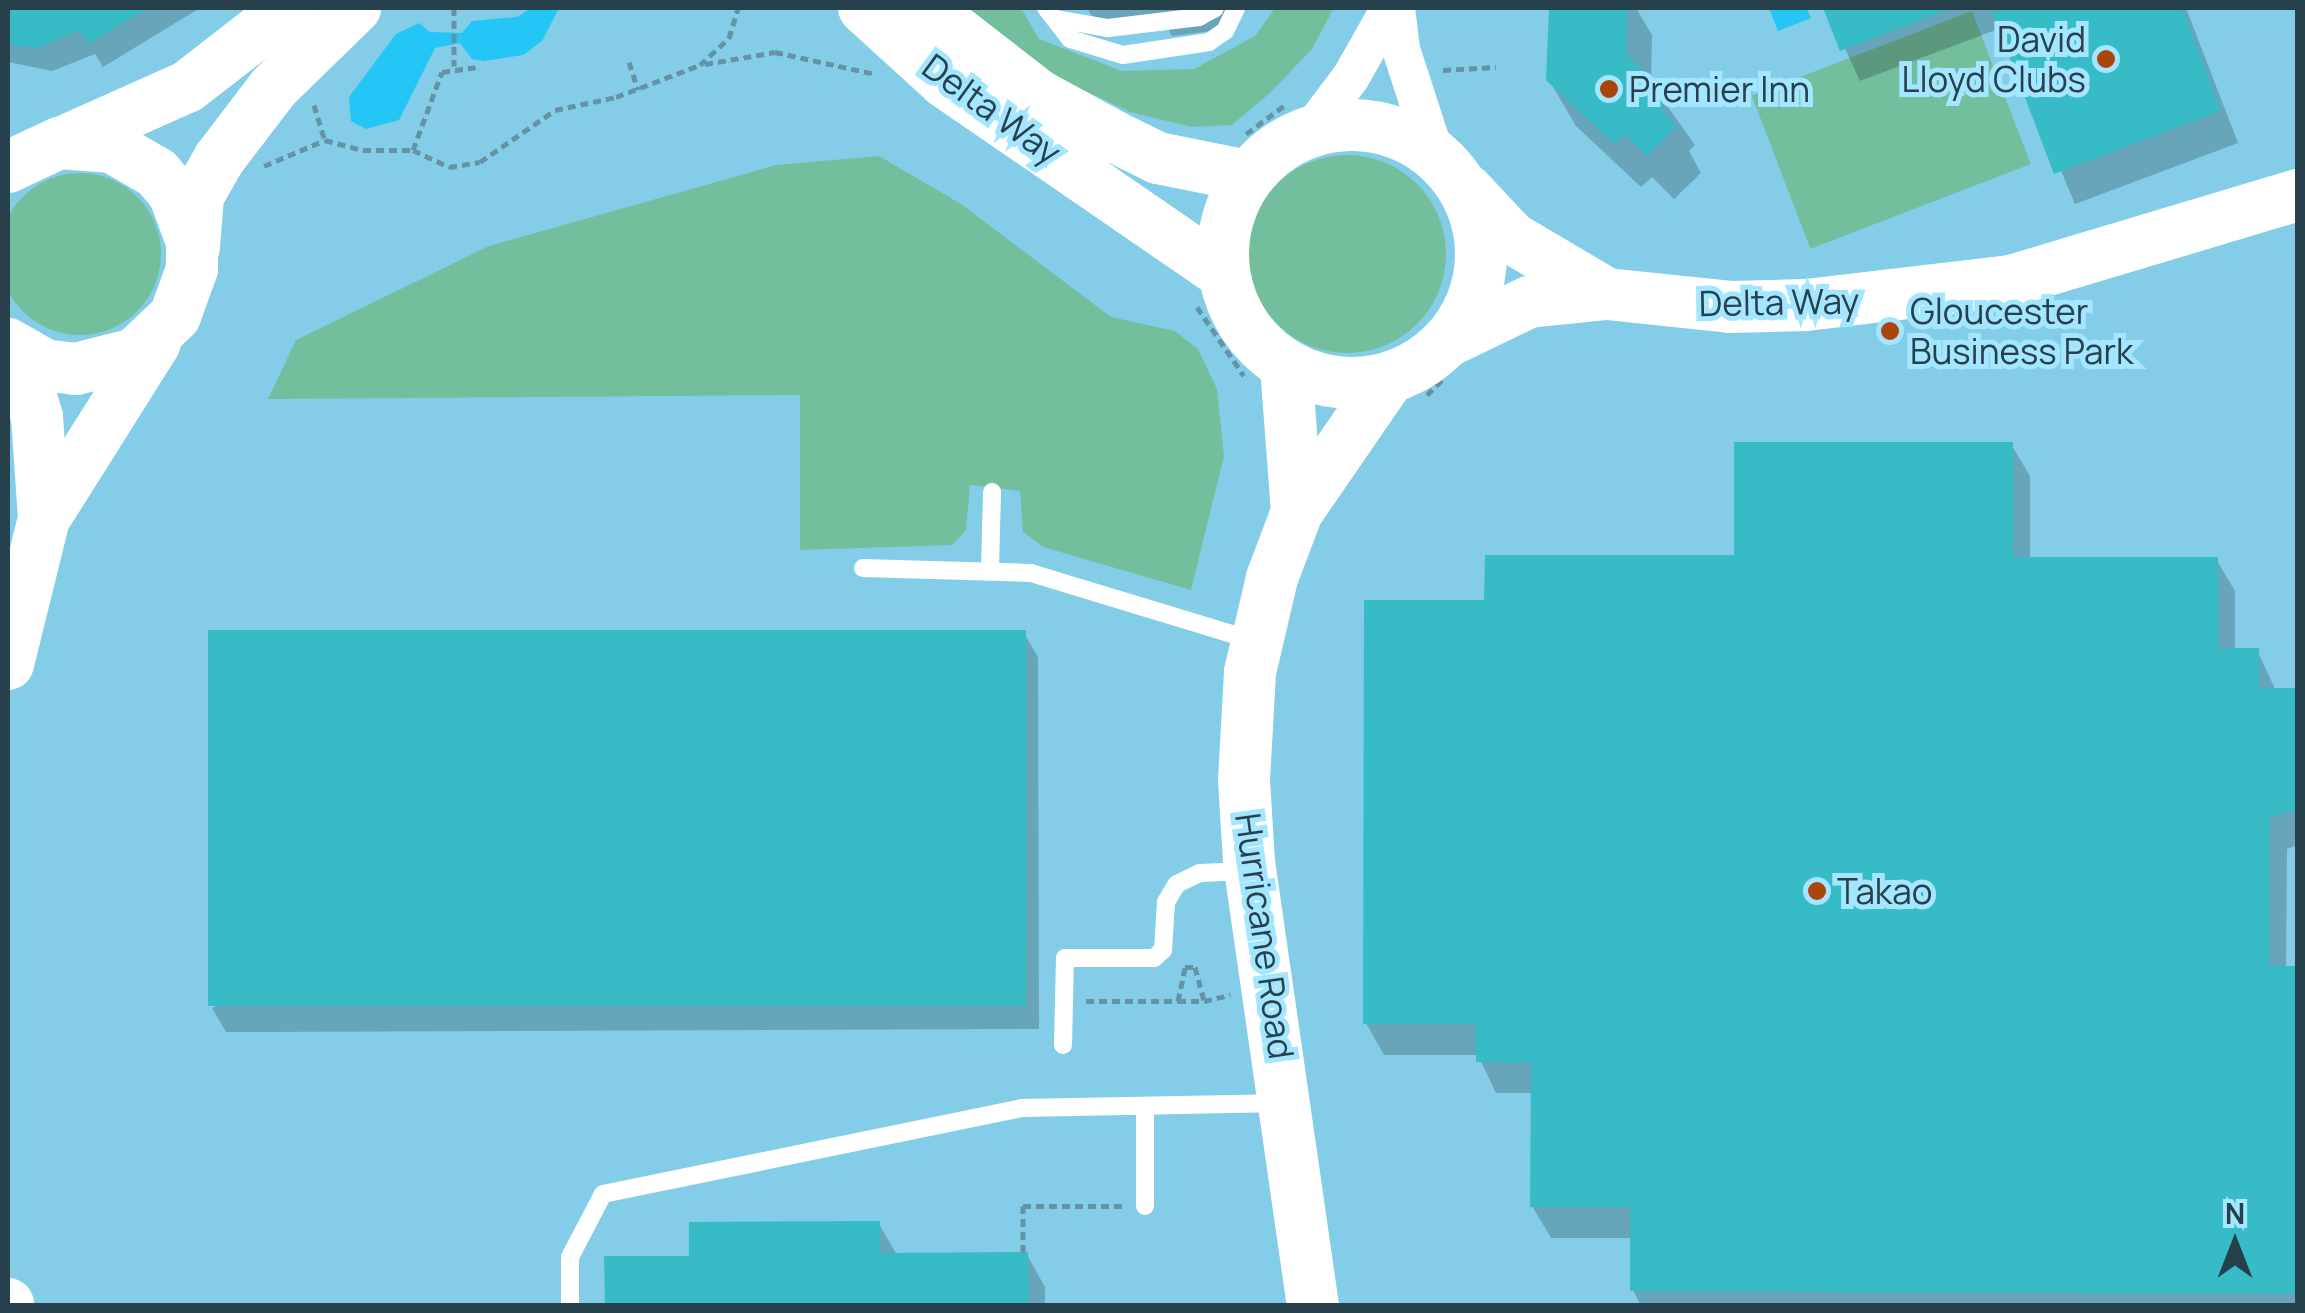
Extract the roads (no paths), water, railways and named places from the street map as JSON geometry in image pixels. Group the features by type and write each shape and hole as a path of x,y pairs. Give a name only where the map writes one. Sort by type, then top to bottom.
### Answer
{"street":[{"path":"28,152 187,87 289,8"},
{"path":"8,660 44,519 181,305 192,269 198,196 219,159 273,88 355,8"},
{"name":"Delta Way","path":"864,8 945,82 1208,288"},
{"name":"Delta Way","path":"926,8 1038,96 1158,158 1244,156"},
{"path":"1393,8 1401,49 1449,170 1479,224 1482,265 1472,305 1453,354 1422,363 1406,389 1269,378 1256,342 1234,310 1208,288 1244,156 1276,148 1304,112 1351,78 1393,8"},
{"path":"1304,112 1397,132 1449,170"},
{"path":"28,152 112,147 157,173 186,216 192,269"},
{"name":"Delta Way","path":"1449,170 1512,238 1606,294"},
{"name":"Delta Way","path":"1453,354 1530,302 1606,294 1730,307 1932,293 2049,271 2298,195"},
{"path":"12,348 76,369 106,366 160,336"},
{"path":"12,348 37,417 44,519"},
{"name":"Hurricane Road","path":"1269,378 1297,512"},
{"name":"Hurricane Road","path":"1313,1306 1288,1102 1250,871 1244,780 1257,641 1272,578 1297,512 1406,389"}],"lane":[{"path":"1048,12 1108,28 1199,17 1216,8"},
{"path":"1048,12 1090,50 1122,55 1210,42 1225,31 1236,8"},
{"path":"990,569 992,492"},
{"path":"863,568 1031,572 1257,641"},
{"path":"1063,1044 1066,958 1154,958 1163,950 1166,902 1177,884 1200,873 1250,871"},
{"path":"570,1306 570,1258 603,1194 1021,1108 1288,1102"},
{"path":"1145,1108 1145,1206"}],"place":[{"name":"David Lloyd Clubs","path":"2106,59"},
{"name":"Premier Inn","path":"1609,89"},
{"name":"Gloucester Business Park","path":"1890,331"},
{"name":"Takao","path":"1817,891"}]}
